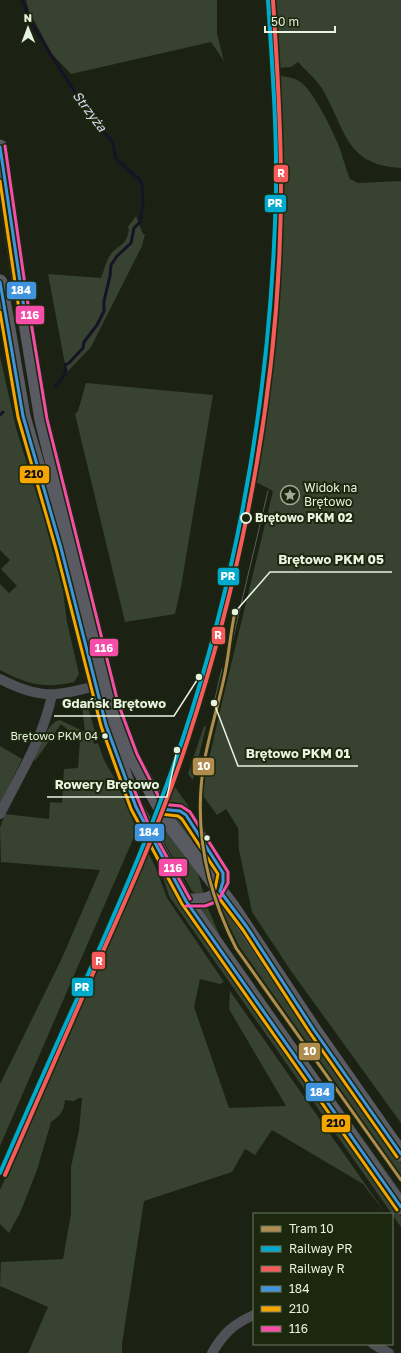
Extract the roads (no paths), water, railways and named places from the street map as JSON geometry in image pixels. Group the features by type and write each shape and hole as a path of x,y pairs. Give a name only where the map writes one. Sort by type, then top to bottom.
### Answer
{"main road":[{"path":"0,147 4,198 42,420 118,722 132,756 160,809 247,927 314,1030 401,1154"},
{"path":"0,282 23,416 61,548 106,725 129,790 143,824 186,901 401,1207"},
{"path":"186,901 204,901 215,897 220,891"}],"street":[{"path":"0,679 29,692 52,695 95,686"},
{"path":"0,814 37,743 48,716 52,695"},
{"path":"212,1353 228,1330 236,1323 253,1315"},
{"path":"375,1345 388,1353"}],"waterway":[{"name":"Strzyża","path":"22,0 31,22 76,94 97,115 105,134 112,141 116,159 139,179 142,184 143,203 140,222 134,228 131,243 117,256 111,265 104,301 104,311 97,325 84,342 83,348 69,363 65,365 65,374 56,386"},
{"name":"Strzyża","path":"0,415 3,412"}],"tram line":[{"path":"224,676 268,491"},
{"name":"10","path":"235,612 226,670 206,752 201,787 201,835 210,881 217,903 236,948 401,1180"},
{"path":"214,703 222,669"}],"rail line":[{"name":"PR","path":"0,1173 136,864 183,738 204,671 222,604 250,467 268,329 276,190 274,95 268,0"},
{"name":"R","path":"5,1175 127,897 177,771 209,672 243,535 267,395 275,325 279,255 281,184 280,138 273,0"}],"place":[{"name":"Widok na Brętowo","path":"290,495"},
{"name":"Brętowo PKM 02","path":"246,518"},
{"name":"Brętowo PKM 05","path":"235,612"},
{"name":"Gdańsk Brętowo","path":"199,677"},
{"name":"Brętowo PKM 01","path":"214,703"},
{"name":"Brętowo PKM 04","path":"105,736"},
{"name":"Rowery Brętowo","path":"177,750"}]}
